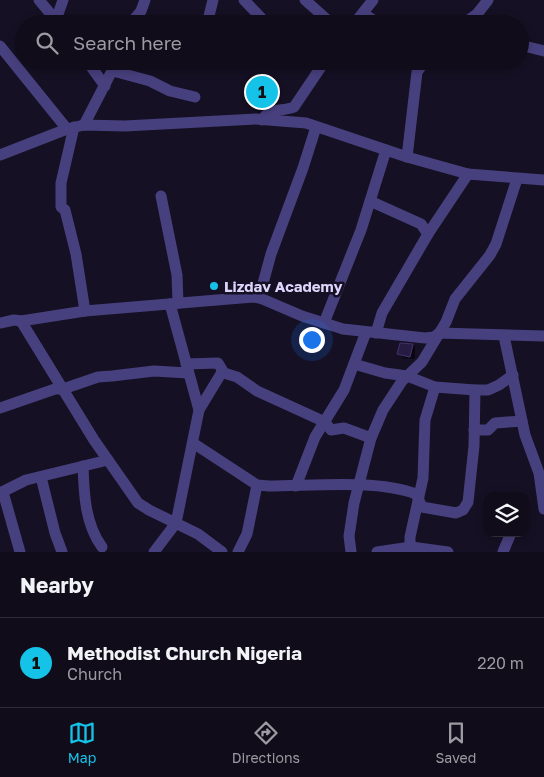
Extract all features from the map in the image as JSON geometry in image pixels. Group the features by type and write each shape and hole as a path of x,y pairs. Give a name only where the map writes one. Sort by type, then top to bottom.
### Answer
{"street":[{"path":"39,0 52,15"},
{"path":"60,15 63,0"},
{"path":"138,15 145,0"},
{"path":"209,15 213,0"},
{"path":"244,0 258,15"},
{"path":"305,0 322,15"},
{"path":"366,15 363,13 373,0"},
{"path":"476,15 488,0"},
{"path":"0,46 15,62"},
{"path":"529,47 544,51"},
{"path":"22,70 75,127"},
{"path":"93,70 105,86"},
{"path":"85,310 76,254 65,210 61,207 61,183 75,127 105,86 113,70"},
{"path":"124,70 170,91 195,97"},
{"path":"262,120 272,110 294,107 318,70"},
{"path":"407,157 418,70"},
{"path":"294,107 311,125"},
{"path":"0,155 75,127 262,120 311,125 407,157 468,174 517,179 542,178"},
{"path":"259,298 270,254 303,168 311,125"},
{"path":"324,323 361,230 386,150"},
{"path":"296,486 316,437 344,390 354,364 371,332 428,234 468,174"},
{"path":"351,552 350,536 359,486 371,438 383,410 399,385 422,362 446,322 455,299 490,255 496,244 517,179"},
{"path":"161,196 177,275 174,303 187,368 199,410"},
{"path":"370,201 421,224 428,234"},
{"path":"0,322 21,321 85,310 246,297 259,298 302,316 343,329 425,338 434,337 439,333 544,336"},
{"path":"21,321 108,460 138,503 198,534 222,552"},
{"path":"504,336 522,421 539,473 544,510"},
{"path":"0,408 54,389 63,389 98,378 187,368 216,362 220,365 222,372 199,410 176,523 154,552"},
{"path":"354,364 362,368 384,373 407,376 435,387 475,390 488,390 513,375"},
{"path":"222,372 237,378 257,391 325,422 331,430 344,428 371,438"},
{"path":"411,550 410,536 423,478 425,420 435,387"},
{"path":"193,443 257,485 359,486 400,489 416,494 422,507 456,513 463,510 468,502 475,390"},
{"path":"474,430 488,430 495,423 522,421"},
{"path":"532,454 544,452"},
{"path":"20,552 2,492 26,480 108,460"},
{"path":"83,466 86,506 94,536 102,546"},
{"path":"41,477 55,533 62,552"},
{"path":"238,552 246,534 257,485"},
{"path":"503,552 509,537"},
{"path":"377,552 411,550 448,552"}],"building":[{"path":"400,343 413,344 410,357 397,354"}],"place":[{"name":"Methodist Church Nigeria","path":"262,92"},
{"name":"Lizdav Academy","path":"214,286"}]}
